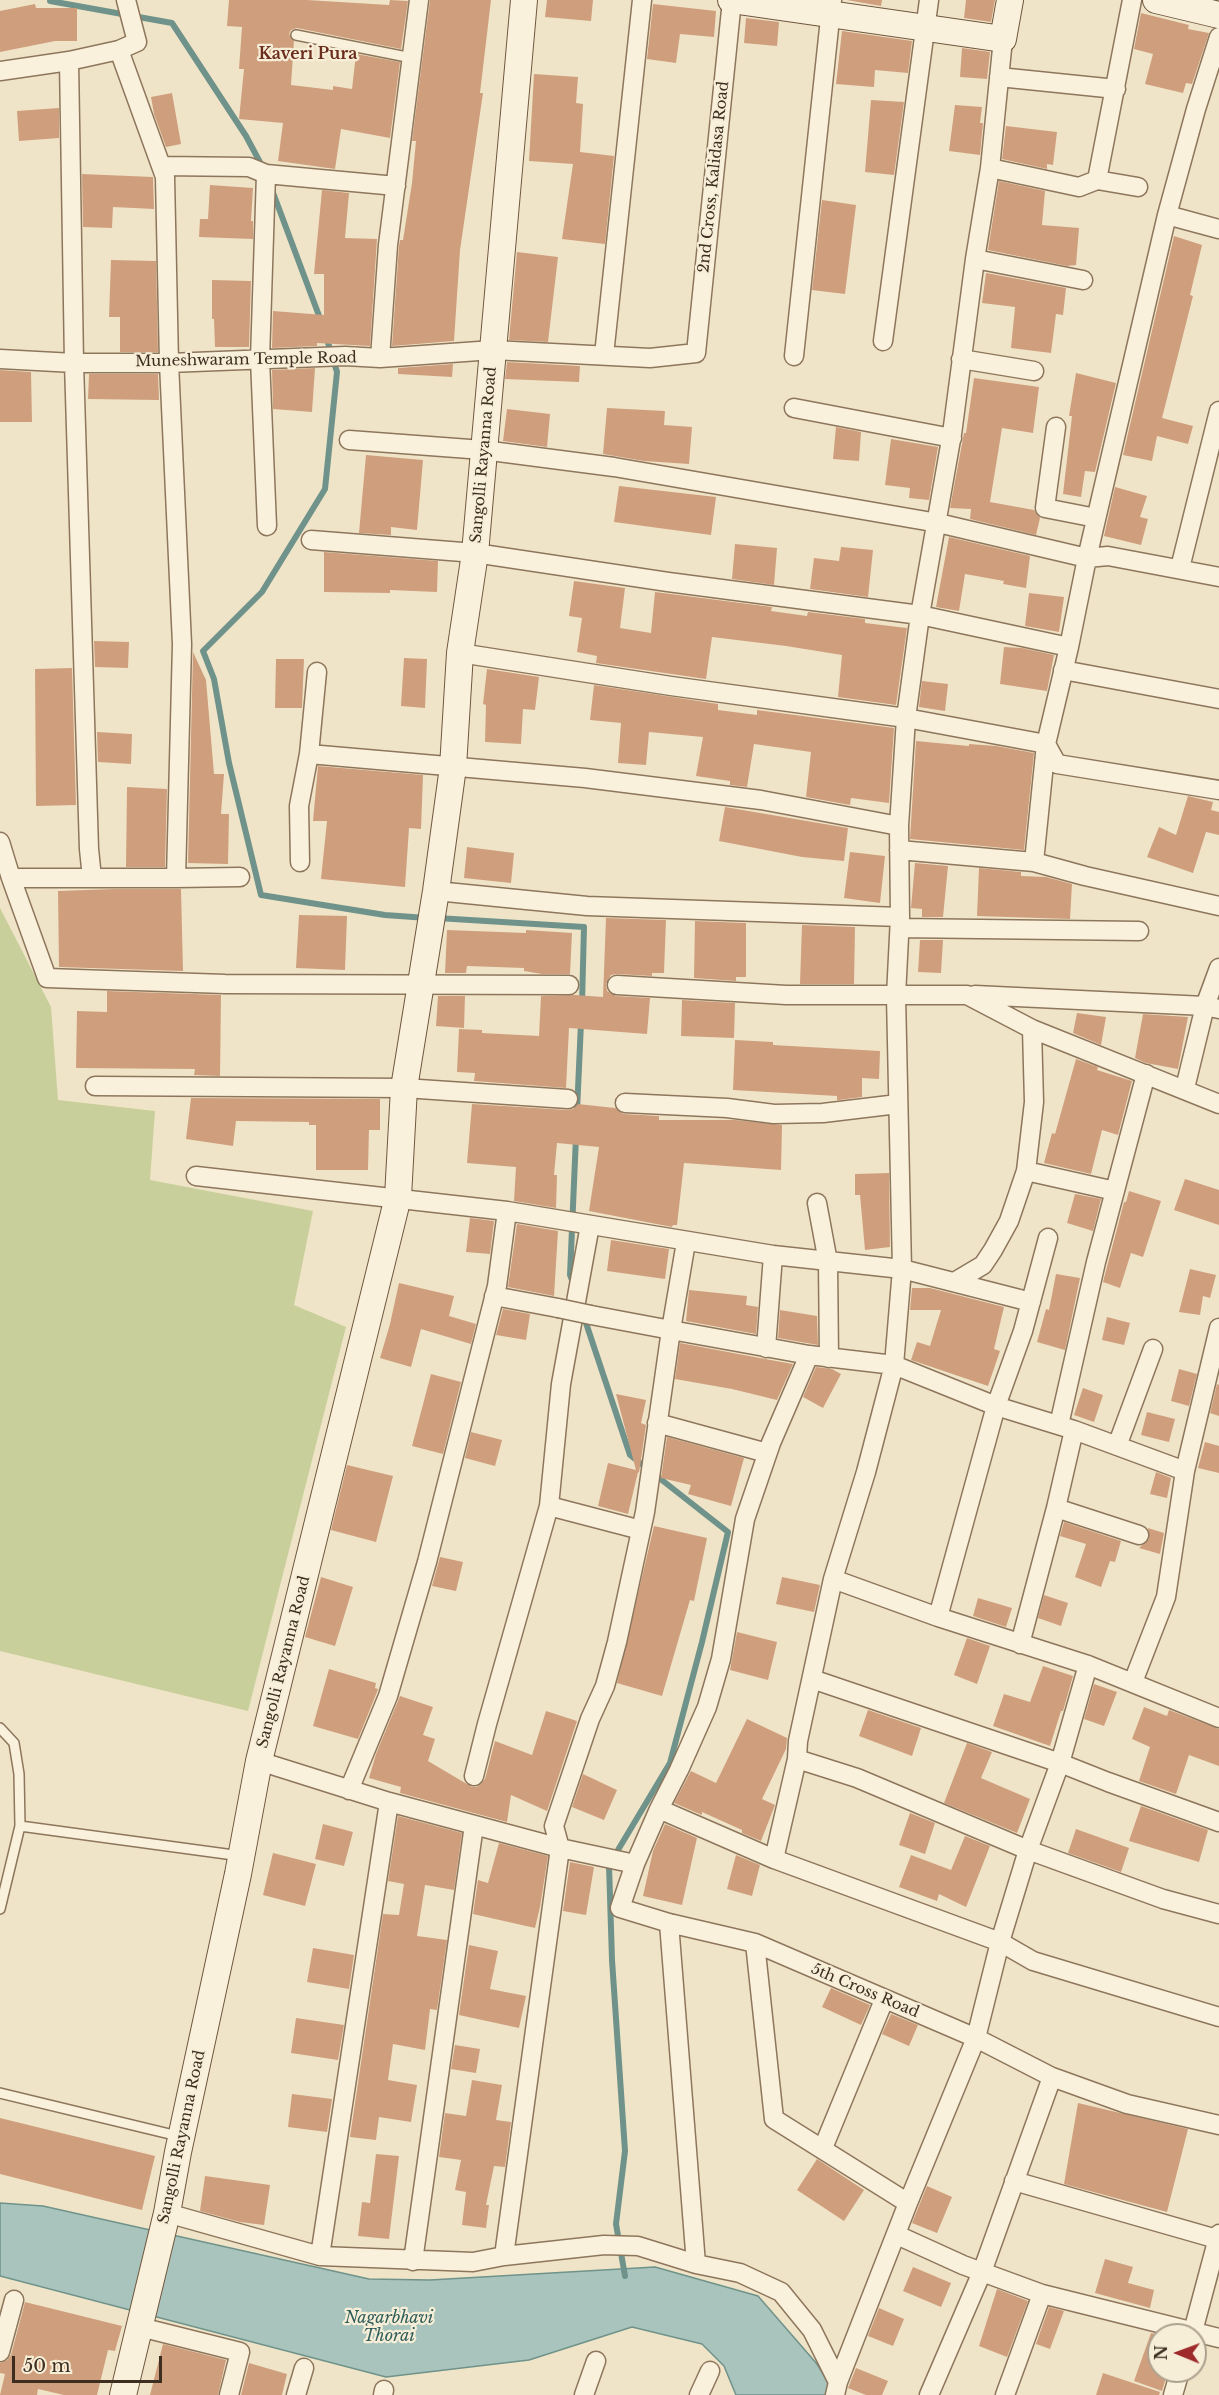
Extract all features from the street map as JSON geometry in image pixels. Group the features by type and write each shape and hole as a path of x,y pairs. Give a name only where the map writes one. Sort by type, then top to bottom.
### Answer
{"street":[{"path":"380,358 388,245 418,0"},
{"name":"Sangolli Rayanna Road","path":"123,2395 165,2220 259,1761 398,1197 404,1088 453,767 460,653 475,553 524,0"},
{"path":"604,355 642,0"},
{"path":"732,0 831,7 926,29 1003,39"},
{"name":"2nd Cross, Kalidasa Road","path":"696,353 732,0"},
{"path":"883,341 929,0"},
{"path":"774,1859 797,1759 798,1741 833,1579 866,1472 894,1365 902,1269 896,996 900,923 899,826 906,718 920,615 952,438 975,259 990,168 1003,39 1010,0"},
{"path":"1096,180 1132,0"},
{"path":"1156,0 1219,15"},
{"path":"0,71 69,61 119,50 137,42 127,3"},
{"path":"794,356 831,7"},
{"path":"1034,862 1047,744 1070,646 1087,558 1167,215 1196,109 1219,37"},
{"path":"119,50 165,177 169,363 182,644 176,878"},
{"path":"69,61 75,363 89,849 92,878"},
{"path":"999,77 1116,89"},
{"path":"161,166 249,167 266,174 396,186"},
{"path":"990,168 1079,187 1096,180 1138,187"},
{"path":"266,174 260,359 267,526"},
{"path":"1167,215 1219,229"},
{"path":"975,259 1083,280"},
{"name":"Muneshwaram Temple Road","path":"0,359 75,363 169,363 345,356 380,358 493,351 650,358 696,353"},
{"path":"961,359 1034,371"},
{"path":"794,408 952,438"},
{"path":"1180,568 1219,411"},
{"path":"1056,427 1045,508 1096,518"},
{"path":"349,440 483,450 614,467 938,523 1087,558 1108,556 1219,577"},
{"path":"311,540 475,553 668,582 920,615 1070,646"},
{"path":"460,653 671,686 906,718 1047,744"},
{"path":"1063,670 1219,699"},
{"path":"300,862 299,806 309,754 317,672"},
{"path":"1047,744 1057,764 1219,790"},
{"path":"309,754 585,778 761,800 899,826"},
{"path":"0,842 47,978 225,984 569,985"},
{"path":"899,850 1034,862 1085,876 1219,906"},
{"path":"11,878 240,877"},
{"path":"433,909 571,905 900,923 1139,931"},
{"path":"1185,1089 1212,1007 1219,968"},
{"path":"617,985 786,995 967,995 1212,1007"},
{"path":"967,995 1032,1029 1219,1104"},
{"path":"956,1281 983,1265 993,1250 1009,1221 1026,1171 1034,1102 1032,1029"},
{"path":"1020,1644 1056,1508 1066,1428 1096,1262 1146,1074"},
{"path":"95,1086 404,1088 568,1099"},
{"path":"625,1103 727,1108 774,1114 823,1113 898,1104"},
{"path":"1026,1171 1115,1191"},
{"path":"196,1176 507,1211 773,1256 902,1269 1031,1302"},
{"path":"817,1203 828,1262 829,1358"},
{"path":"349,1790 388,1696 418,1595 494,1296 507,1211"},
{"path":"474,1776 549,1506 561,1384 590,1225"},
{"path":"938,1617 996,1406 1023,1331 1048,1238"},
{"path":"504,2256 560,1848 554,1826 590,1719 605,1686 626,1605 641,1530 686,1242"},
{"path":"766,1348 773,1256"},
{"path":"494,1296 766,1348 894,1365 996,1406 1066,1428 1185,1471"},
{"path":"1132,1682 1166,1597 1185,1471 1219,1328"},
{"path":"1117,1446 1153,1349"},
{"path":"259,1761 389,1802 560,1848 629,1862 679,1770 707,1707 721,1659 745,1520 767,1453 809,1355"},
{"path":"657,1423 767,1453"},
{"path":"549,1506 641,1530"},
{"path":"1056,1508 1139,1535"},
{"path":"833,1579 938,1617 1088,1665 1219,1718"},
{"path":"837,2389 908,2203 976,2038 1000,1942 1028,1850 1060,1763 1088,1665"},
{"path":"812,1679 1060,1763 1219,1822"},
{"path":"797,1759 857,1778 1028,1850 1163,1899 1219,1914"},
{"path":"320,2256 389,1802"},
{"path":"659,1809 774,1859 1000,1942 1033,1961 1219,2017"},
{"path":"413,2261 474,1824"},
{"name":"5th Cross Road","path":"629,1862 620,1908 669,1923 754,1943 976,2038 1053,2077 1126,2104 1219,2125"},
{"path":"669,1923 696,2264"},
{"path":"754,1943 774,2119 908,2203"},
{"path":"823,2148 884,2000"},
{"path":"929,2395 982,2272 1053,2077"},
{"path":"1014,2181 1218,2237 1195,2323"},
{"path":"165,2220 320,2256 473,2262 504,2256 604,2245 638,2246 696,2264 740,2273 781,2292 812,2330 837,2389"},
{"path":"897,2235 982,2272 1042,2294 1154,2323"},
{"path":"1005,2395 1042,2294"},
{"path":"0,2352 14,2300"},
{"path":"141,2322 240,2352 229,2395"},
{"path":"584,2395 596,2361"},
{"path":"296,2395 304,2368"},
{"path":"699,2395 710,2371"}],"lane":[{"path":"296,35 412,58"},
{"path":"0,1728 14,1743 17,1757 20,1826 0,1909"},
{"path":"20,1826 241,1856"},
{"path":"0,2093 181,2136"}],"green space":[{"path":"0,908 51,1007 58,1100 155,1111 150,1180 313,1211 294,1305 346,1327 248,1711 0,1651"}],"water":[{"name":"Nagarbhavi Thorai","path":"0,2203 43,2206 369,2279 430,2280 655,2267 758,2296 817,2364 836,2395 736,2395 724,2366 702,2344 632,2327 529,2360 386,2377 0,2276"}],"building":[{"path":"229,0 307,0 389,5 390,0 408,1 401,49 297,28 291,30 289,34 294,41 291,85 333,90 333,86 352,89 356,54 400,62 390,138 341,129 335,169 278,161 283,123 239,119 244,69 239,69 242,27 227,26"},
{"path":"430,0 491,0 480,93 483,93 460,250 454,341 392,346 399,246 400,240 403,240 412,183 416,141 412,141"},
{"path":"547,0 593,0 591,21 545,17"},
{"path":"847,0 882,0 881,6"},
{"path":"966,0 995,0 991,22 964,18"},
{"path":"35,4 36,8 77,8 77,41 55,41 0,52 0,11"},
{"path":"653,4 716,11 714,37 680,34 676,63 647,59"},
{"path":"1141,13 1189,25 1188,29 1209,33 1192,84 1186,83 1183,93 1145,84 1153,54 1134,49"},
{"path":"746,18 779,22 777,46 744,43"},
{"path":"842,31 912,41 908,73 875,70 874,87 836,84"},
{"path":"962,48 990,52 987,79 960,77"},
{"path":"534,74 578,77 576,103 583,104 580,152 614,156 605,244 562,239 573,164 529,161"},
{"path":"172,93 181,144 166,147 154,114 151,97"},
{"path":"871,100 904,102 894,175 865,172"},
{"path":"955,105 982,107 980,155 949,151"},
{"path":"59,108 59,138 19,141 17,111"},
{"path":"1006,126 1057,132 1053,165 1047,164 1047,169 1002,159"},
{"path":"82,174 153,177 154,209 113,207 112,228 83,227"},
{"path":"999,181 1045,191 1042,225 1079,228 1076,265 1067,266 988,250"},
{"path":"210,185 253,188 251,221 253,221 253,239 199,237 200,219 208,219"},
{"path":"322,190 349,193 345,238 377,239 370,346 317,343 317,346 272,348 273,311 324,315 324,274 314,274"},
{"path":"822,200 856,205 845,294 812,290"},
{"path":"1174,236 1202,245 1190,295 1193,296 1162,418 1193,426 1188,444 1157,436 1152,461 1123,455"},
{"path":"517,252 558,257 548,342 509,340"},
{"path":"111,260 156,261 158,352 120,352 120,317 109,317"},
{"path":"986,273 1066,288 1063,315 1056,314 1051,353 1011,348 1015,307 982,303"},
{"path":"212,280 251,281 249,347 215,347"},
{"path":"507,362 580,366 579,382 505,379"},
{"path":"453,364 452,377 398,374 398,368"},
{"path":"315,368 312,412 273,409 272,370"},
{"path":"0,370 31,372 32,422 0,422"},
{"path":"1076,373 1116,383 1095,472 1085,471 1081,497 1063,494 1072,416 1069,416"},
{"path":"89,374 158,374 159,400 88,399"},
{"path":"974,378 1039,387 1033,433 1002,428 990,502 1034,510 1040,518 1036,535 970,519 971,509 950,508 964,433 966,433"},
{"path":"607,408 665,411 664,425 692,427 689,464 644,461 603,454"},
{"path":"507,409 550,414 547,447 503,441"},
{"path":"836,427 861,432 859,461 833,459"},
{"path":"891,439 938,447 929,500 909,498 910,488 885,485"},
{"path":"366,455 423,460 417,530 391,527 391,535 359,533"},
{"path":"619,486 716,497 711,535 614,522"},
{"path":"1115,487 1147,496 1140,517 1148,519 1141,545 1104,536"},
{"path":"949,537 1030,556 1026,588 1003,584 1004,581 965,574 959,611 936,607"},
{"path":"735,544 777,548 774,585 732,579"},
{"path":"841,547 873,550 868,597 810,589 814,558 839,561"},
{"path":"324,552 438,561 437,592 390,590 390,593 324,592"},
{"path":"574,581 625,588 620,628 651,633 655,592 772,607 771,611 807,616 808,612 865,619 865,623 907,628 896,705 838,697 842,655 786,646 712,637 706,679 596,663 597,656 577,652 582,618 569,616"},
{"path":"1029,593 1064,597 1059,632 1025,626"},
{"path":"94,641 129,642 128,668 95,667"},
{"path":"1004,647 1022,648 1054,655 1047,691 1000,684"},
{"path":"193,652 206,680 214,774 224,774 221,814 229,814 228,864 188,863"},
{"path":"404,658 427,659 425,708 401,706"},
{"path":"276,659 304,659 302,708 275,708"},
{"path":"72,668 76,805 36,806 35,669"},
{"path":"487,669 539,677 535,710 523,709 521,744 485,742 486,705 483,704"},
{"path":"922,681 948,684 945,711 919,707"},
{"path":"594,685 718,704 718,710 757,715 757,710 894,728 889,803 851,798 850,805 806,797 811,752 754,744 747,787 730,785 730,781 696,776 703,737 649,732 646,765 618,763 621,723 590,720"},
{"path":"97,732 132,734 131,764 98,762"},
{"path":"916,741 996,746 1034,753 1024,850 910,839"},
{"path":"318,766 423,775 421,829 409,828 405,887 321,879 327,821 313,821"},
{"path":"127,787 167,789 165,867 126,867"},
{"path":"1188,796 1213,802 1211,810 1219,812 1219,835 1206,832 1193,873 1147,857 1159,827 1176,835"},
{"path":"725,807 848,828 844,861 802,857 719,841"},
{"path":"467,847 514,853 511,883 464,878"},
{"path":"850,852 885,856 880,903 844,898"},
{"path":"915,863 948,866 943,917 922,917 922,909 911,908"},
{"path":"979,868 1021,872 1021,876 1046,877 1072,884 1070,919 977,916"},
{"path":"181,889 183,971 59,967 58,891"},
{"path":"299,915 347,916 345,970 296,968"},
{"path":"606,918 666,920 664,973 652,973 652,976 611,975 606,984 607,991 616,996 650,998 647,1034 569,1028 566,1088 474,1081 475,1073 457,1072 459,1029 482,1030 482,1033 539,1036 541,996 603,997"},
{"path":"695,921 746,923 746,977 736,977 736,981 694,978"},
{"path":"802,925 855,927 854,984 800,984"},
{"path":"447,930 526,933 526,930 572,933 570,974 542,974 524,971 524,968 467,966 466,973 445,973"},
{"path":"920,940 943,940 941,973 918,972"},
{"path":"107,991 221,995 220,1076 194,1075 195,1069 76,1068 77,1011 107,1012"},
{"path":"438,996 465,996 464,1028 436,1026"},
{"path":"682,1000 735,1003 734,1038 681,1036"},
{"path":"1077,1013 1106,1017 1101,1045 1073,1033"},
{"path":"1143,1014 1188,1017 1178,1069 1146,1063 1135,1058"},
{"path":"735,1040 773,1042 773,1045 880,1051 879,1079 862,1078 862,1097 839,1100 837,1096 733,1090"},
{"path":"1076,1059 1098,1067 1097,1070 1132,1081 1118,1135 1102,1130 1091,1174 1044,1163 1052,1133 1055,1134"},
{"path":"191,1098 380,1099 380,1130 369,1130 368,1170 316,1170 316,1125 309,1125 309,1122 236,1121 233,1146 186,1139"},
{"path":"472,1104 567,1110 573,1109 578,1104 615,1108 624,1114 659,1116 659,1120 735,1120 782,1125 781,1170 684,1163 677,1225 672,1227 589,1211 599,1147 557,1143 554,1175 557,1175 556,1208 514,1201 516,1167 467,1163"},
{"path":"889,1173 890,1247 865,1250 860,1195 855,1195 855,1174"},
{"path":"1185,1179 1219,1190 1219,1225 1174,1210"},
{"path":"1129,1191 1161,1201 1143,1257 1131,1253 1120,1288 1103,1282"},
{"path":"1075,1194 1101,1199 1093,1231 1067,1223"},
{"path":"470,1218 494,1221 490,1254 466,1252"},
{"path":"517,1224 558,1231 554,1296 508,1287"},
{"path":"611,1240 669,1249 665,1279 607,1271"},
{"path":"1190,1269 1216,1275 1210,1298 1203,1296 1200,1315 1179,1312"},
{"path":"1056,1274 1080,1278 1065,1350 1037,1342 1046,1309 1049,1310"},
{"path":"399,1283 454,1296 449,1316 476,1324 471,1344 421,1329 411,1367 380,1358"},
{"path":"912,1288 930,1288 1004,1307 994,1349 1000,1351 988,1386 911,1360 917,1342 930,1346 941,1310 910,1310"},
{"path":"689,1290 747,1296 746,1305 758,1307 756,1334 686,1321"},
{"path":"503,1309 530,1314 526,1340 496,1335"},
{"path":"780,1310 817,1316 818,1345 778,1338"},
{"path":"1107,1317 1130,1323 1124,1345 1102,1340"},
{"path":"680,1343 793,1364 777,1400 675,1379"},
{"path":"816,1367 832,1369 841,1374 823,1408 803,1397"},
{"path":"1179,1369 1197,1374 1189,1406 1171,1401"},
{"path":"431,1374 461,1382 443,1454 412,1446"},
{"path":"1217,1384 1219,1385 1219,1416 1210,1413"},
{"path":"1083,1388 1103,1395 1094,1422 1074,1415"},
{"path":"616,1394 646,1400 641,1423 646,1425 639,1473 628,1514 598,1506 608,1463 636,1470"},
{"path":"1147,1412 1175,1419 1169,1442 1141,1435"},
{"path":"471,1432 502,1440 495,1466 465,1458"},
{"path":"667,1437 744,1458 731,1506 688,1494 691,1485 661,1478"},
{"path":"1205,1442 1219,1446 1219,1473 1198,1468"},
{"path":"347,1465 393,1476 376,1542 331,1530"},
{"path":"1156,1472 1171,1478 1167,1498 1150,1494"},
{"path":"1064,1522 1121,1541 1115,1562 1110,1561 1101,1587 1075,1577 1086,1544 1060,1536"},
{"path":"654,1526 707,1538 694,1601 690,1600 662,1696 617,1683"},
{"path":"1148,1528 1164,1533 1160,1554 1139,1548 1149,1539"},
{"path":"440,1557 463,1562 456,1591 432,1586"},
{"path":"321,1577 353,1587 335,1646 305,1637"},
{"path":"782,1577 820,1585 814,1612 776,1604"},
{"path":"1044,1595 1068,1603 1061,1626 1038,1618"},
{"path":"978,1598 1012,1608 1006,1627 973,1616"},
{"path":"737,1632 777,1642 768,1680 730,1670"},
{"path":"967,1638 990,1646 977,1684 954,1675"},
{"path":"1043,1666 1073,1676 1050,1746 993,1726 1004,1694 1030,1702"},
{"path":"329,1669 376,1683 375,1688 378,1689 358,1739 313,1726"},
{"path":"1094,1684 1117,1692 1104,1726 1084,1719"},
{"path":"400,1696 433,1707 423,1735 435,1739 428,1761 472,1787 477,1787 485,1779 495,1741 532,1755 546,1711 577,1721 547,1811 511,1795 507,1822 400,1793 401,1787 369,1778 376,1754"},
{"path":"1144,1707 1167,1716 1169,1710 1219,1729 1219,1766 1189,1755 1176,1794 1139,1781 1150,1747 1132,1739"},
{"path":"868,1710 921,1728 912,1756 859,1736"},
{"path":"747,1719 787,1738 786,1749 762,1799 775,1805 761,1841 702,1812 702,1815 674,1803 691,1771 716,1783"},
{"path":"967,1743 992,1752 981,1778 1030,1799 1017,1833 944,1803"},
{"path":"583,1774 617,1790 604,1820 572,1807"},
{"path":"1141,1806 1208,1830 1199,1862 1129,1841"},
{"path":"910,1813 935,1823 925,1854 899,1845"},
{"path":"398,1816 462,1833 454,1890 425,1885 417,1936 447,1940 437,2010 430,2009 425,2050 393,2044 388,2080 417,2085 411,2122 379,2117 376,2140 350,2137 383,1914 399,1915 404,1884 388,1881"},
{"path":"323,1824 353,1832 344,1866 315,1859"},
{"path":"665,1824 697,1838 682,1905 643,1896 653,1851"},
{"path":"1076,1829 1129,1848 1121,1872 1068,1853"},
{"path":"965,1836 990,1846 966,1907 939,1894 937,1901 899,1887 911,1855 951,1870"},
{"path":"499,1843 548,1856 535,1928 473,1914 478,1880 488,1883"},
{"path":"273,1853 316,1864 305,1906 263,1895"},
{"path":"736,1855 760,1865 752,1896 727,1889"},
{"path":"570,1862 594,1867 586,1915 563,1911"},
{"path":"469,1945 498,1951 490,1989 526,1996 519,2028 459,2015"},
{"path":"313,1948 354,1955 349,1989 307,1982"},
{"path":"831,1988 870,2005 861,2025 822,2007"},
{"path":"891,2014 918,2025 909,2046 882,2034"},
{"path":"296,2018 344,2025 338,2060 291,2053"},
{"path":"455,2045 480,2049 476,2073 451,2069"},
{"path":"472,2080 502,2085 496,2120 511,2122 505,2167 494,2166 486,2205 489,2205 486,2228 462,2225 466,2192 455,2190 461,2160 439,2157 445,2113 466,2116"},
{"path":"292,2094 332,2099 327,2132 288,2127"},
{"path":"1078,2103 1188,2129 1167,2212 1064,2184"},
{"path":"0,2118 155,2156 142,2210 0,2174"},
{"path":"376,2154 399,2156 389,2239 358,2236 362,2202 370,2203"},
{"path":"817,2159 864,2190 844,2221 797,2190"},
{"path":"205,2176 270,2185 264,2225 240,2222 200,2211"},
{"path":"927,2186 952,2197 937,2233 912,2223"},
{"path":"1105,2259 1133,2267 1128,2283 1154,2290 1150,2308 1095,2293"},
{"path":"913,2267 951,2283 941,2307 903,2291"},
{"path":"997,2289 1028,2301 1007,2357 979,2346"},
{"path":"25,2302 122,2326 115,2351 108,2350 97,2395 64,2395 38,2389 37,2395 0,2395 5,2374 0,2373 0,2363 11,2355"},
{"path":"1049,2307 1064,2311 1050,2349 1036,2344"},
{"path":"879,2308 904,2319 893,2346 868,2336"},
{"path":"163,2344 226,2360 218,2395 150,2395"},
{"path":"1147,2344 1147,2383 1164,2383 1162,2391 1134,2381"},
{"path":"249,2363 287,2374 282,2395 241,2395"},
{"path":"856,2368 888,2381 882,2395 866,2395 848,2388"},
{"path":"1103,2373 1160,2392 1159,2395 1096,2395"}],"waterway":[{"path":"50,1 172,23 246,136 262,166"},
{"path":"272,190 321,321"},
{"path":"326,336 337,372 325,489 262,592 203,651 214,679 229,763 261,895 385,915 427,918"},
{"path":"437,918 584,927 582,1004"},
{"path":"577,1111 581,1023"},
{"path":"574,1285 570,1275 576,1137"},
{"path":"584,1317 630,1455 728,1532 670,1763 609,1865 612,1960 625,2151 616,2224 625,2276"}],"district":[{"name":"Kaveri Pura","path":"308,54"}]}
